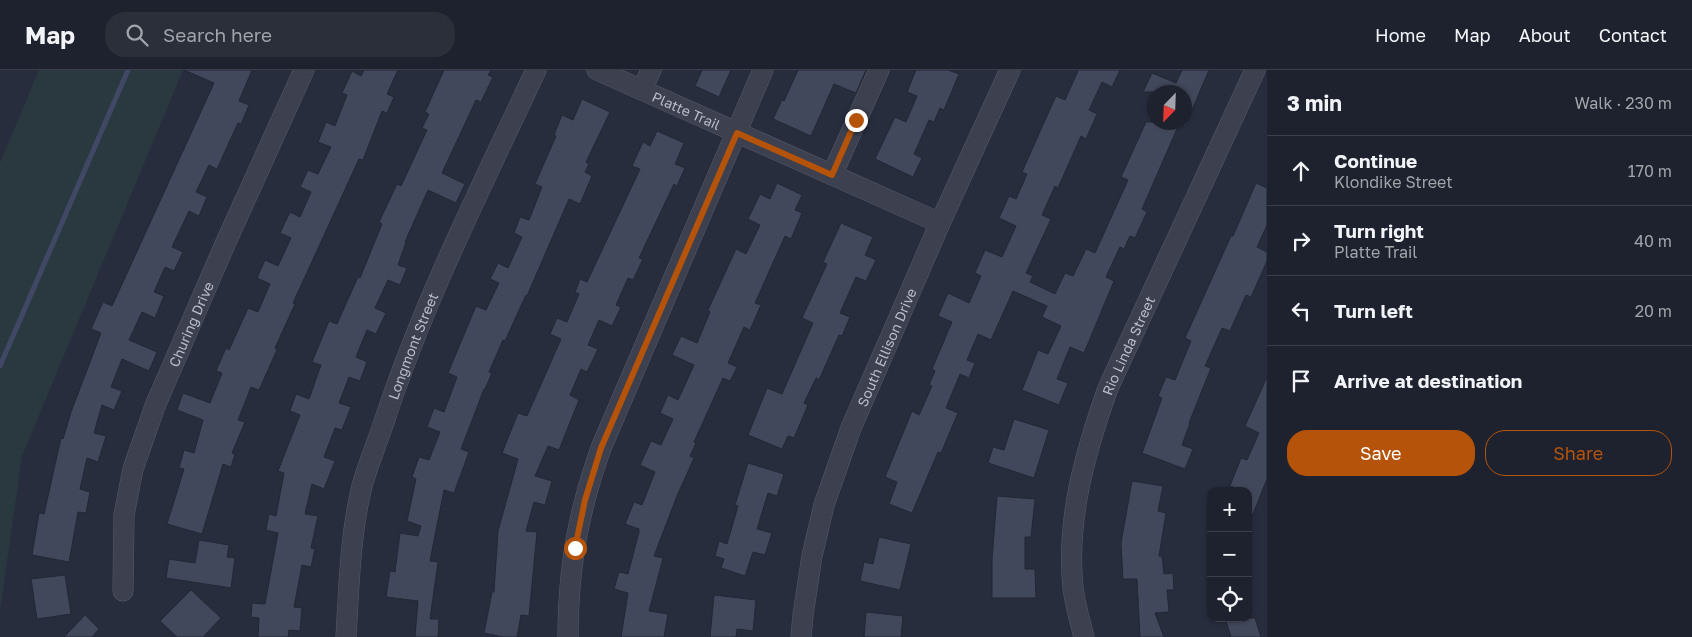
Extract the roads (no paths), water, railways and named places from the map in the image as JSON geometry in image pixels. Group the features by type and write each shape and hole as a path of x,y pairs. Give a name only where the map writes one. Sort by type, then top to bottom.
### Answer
{"street":[{"name":"Churing Drive","path":"123,591 124,515 133,469 155,406 226,242 304,70"},
{"name":"Longmont Street","path":"346,637 355,519 362,486 371,459 395,388 427,305 536,70"},
{"name":"Platte Trail","path":"597,70 940,223"},
{"path":"642,90 651,70"},
{"path":"568,637 568,617 575,548 585,500 601,448 763,70"},
{"path":"832,175 879,70"},
{"name":"South Ellison Drive","path":"802,637 803,615 812,556 824,505 852,428 940,223 1010,70"},
{"name":"Rio Linda Street","path":"1084,637 1073,589 1072,549 1076,500 1092,434 1108,388 1255,70"}],"waterway":[{"path":"0,366 128,70"}]}
